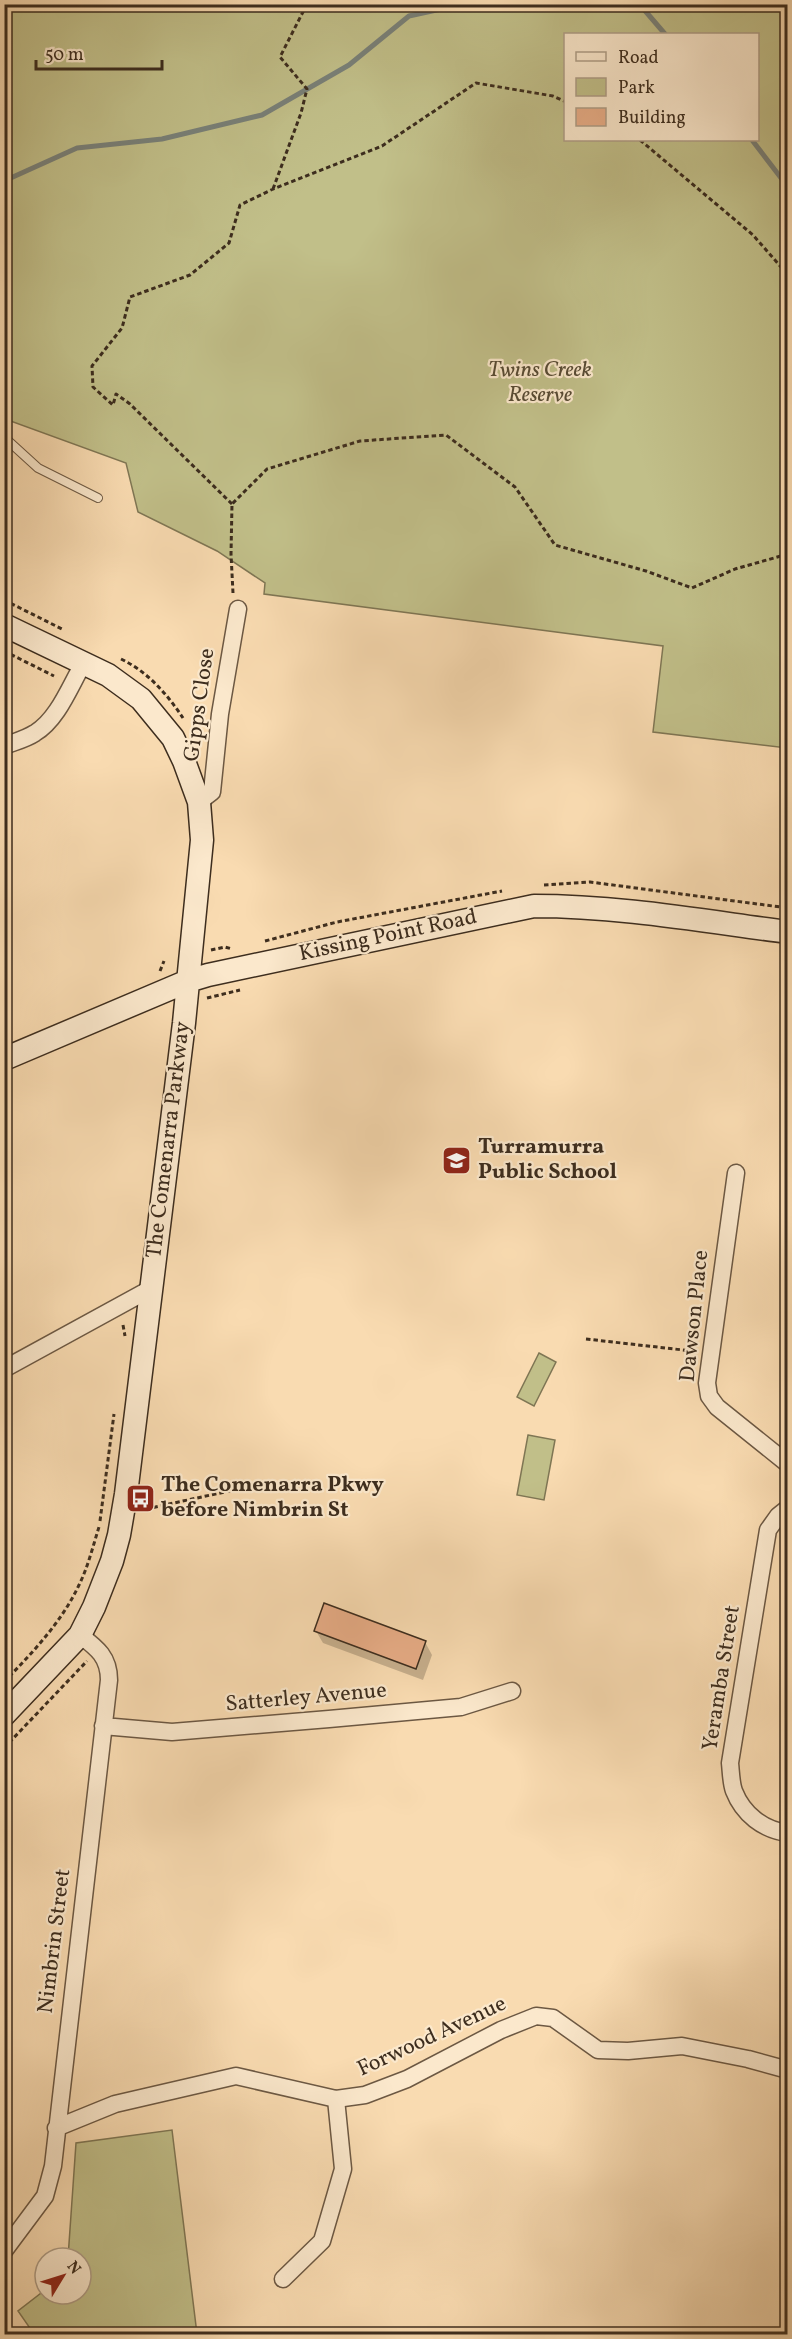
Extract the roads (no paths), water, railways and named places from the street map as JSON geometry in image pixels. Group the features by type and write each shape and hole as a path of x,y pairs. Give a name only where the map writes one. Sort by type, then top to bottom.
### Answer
{"main road":[{"name":"The Comenarra Parkway","path":"4,625 108,675 128,688 163,724 184,761 199,802 202,840 152,1288 119,1535 104,1585 80,1635 4,1715"},
{"name":"Kissing Point Road","path":"4,1059 188,981 208,975 534,906 570,906 788,932"}],"street":[{"name":"Gipps Close","path":"199,802 212,792 220,714 238,609"},
{"path":"4,746 35,733 45,725 83,664"},
{"name":"Dawson Place","path":"736,1173 707,1383 709,1396 717,1407 788,1464"},
{"path":"4,1369 152,1288"},
{"name":"Yeramba Street","path":"788,1508 778,1516 768,1530 730,1763 733,1790 744,1809 760,1825 788,1833"},
{"name":"Nimbrin Street","path":"4,2251 45,2196 53,2166 109,1667 99,1650 80,1635"},
{"name":"Satterley Avenue","path":"103,1726 172,1732 318,1720 461,1707 512,1691"},
{"name":"Forwood Avenue","path":"56,2128 115,2104 236,2076 336,2099 365,2095 407,2079 501,2030 537,2016 553,2018 598,2050 628,2051 682,2046 748,2059 788,2070"},
{"path":"283,2279 322,2241 343,2169 336,2099"}],"lane":[{"path":"4,437 38,468 98,498"}],"waterway":[{"path":"4,181 77,148 162,139 262,115 349,65 409,16 464,4"},
{"path":"636,4 641,6 664,33"},
{"path":"753,141 788,187"}],"place":[{"name":"Turramurra Public School","path":"457,1160"},
{"name":"The Comenarra Pkwy before Nimbrin St","path":"140,1498"}],"park label":[{"name":"Twins Creek Reserve","path":"540,382"}]}
